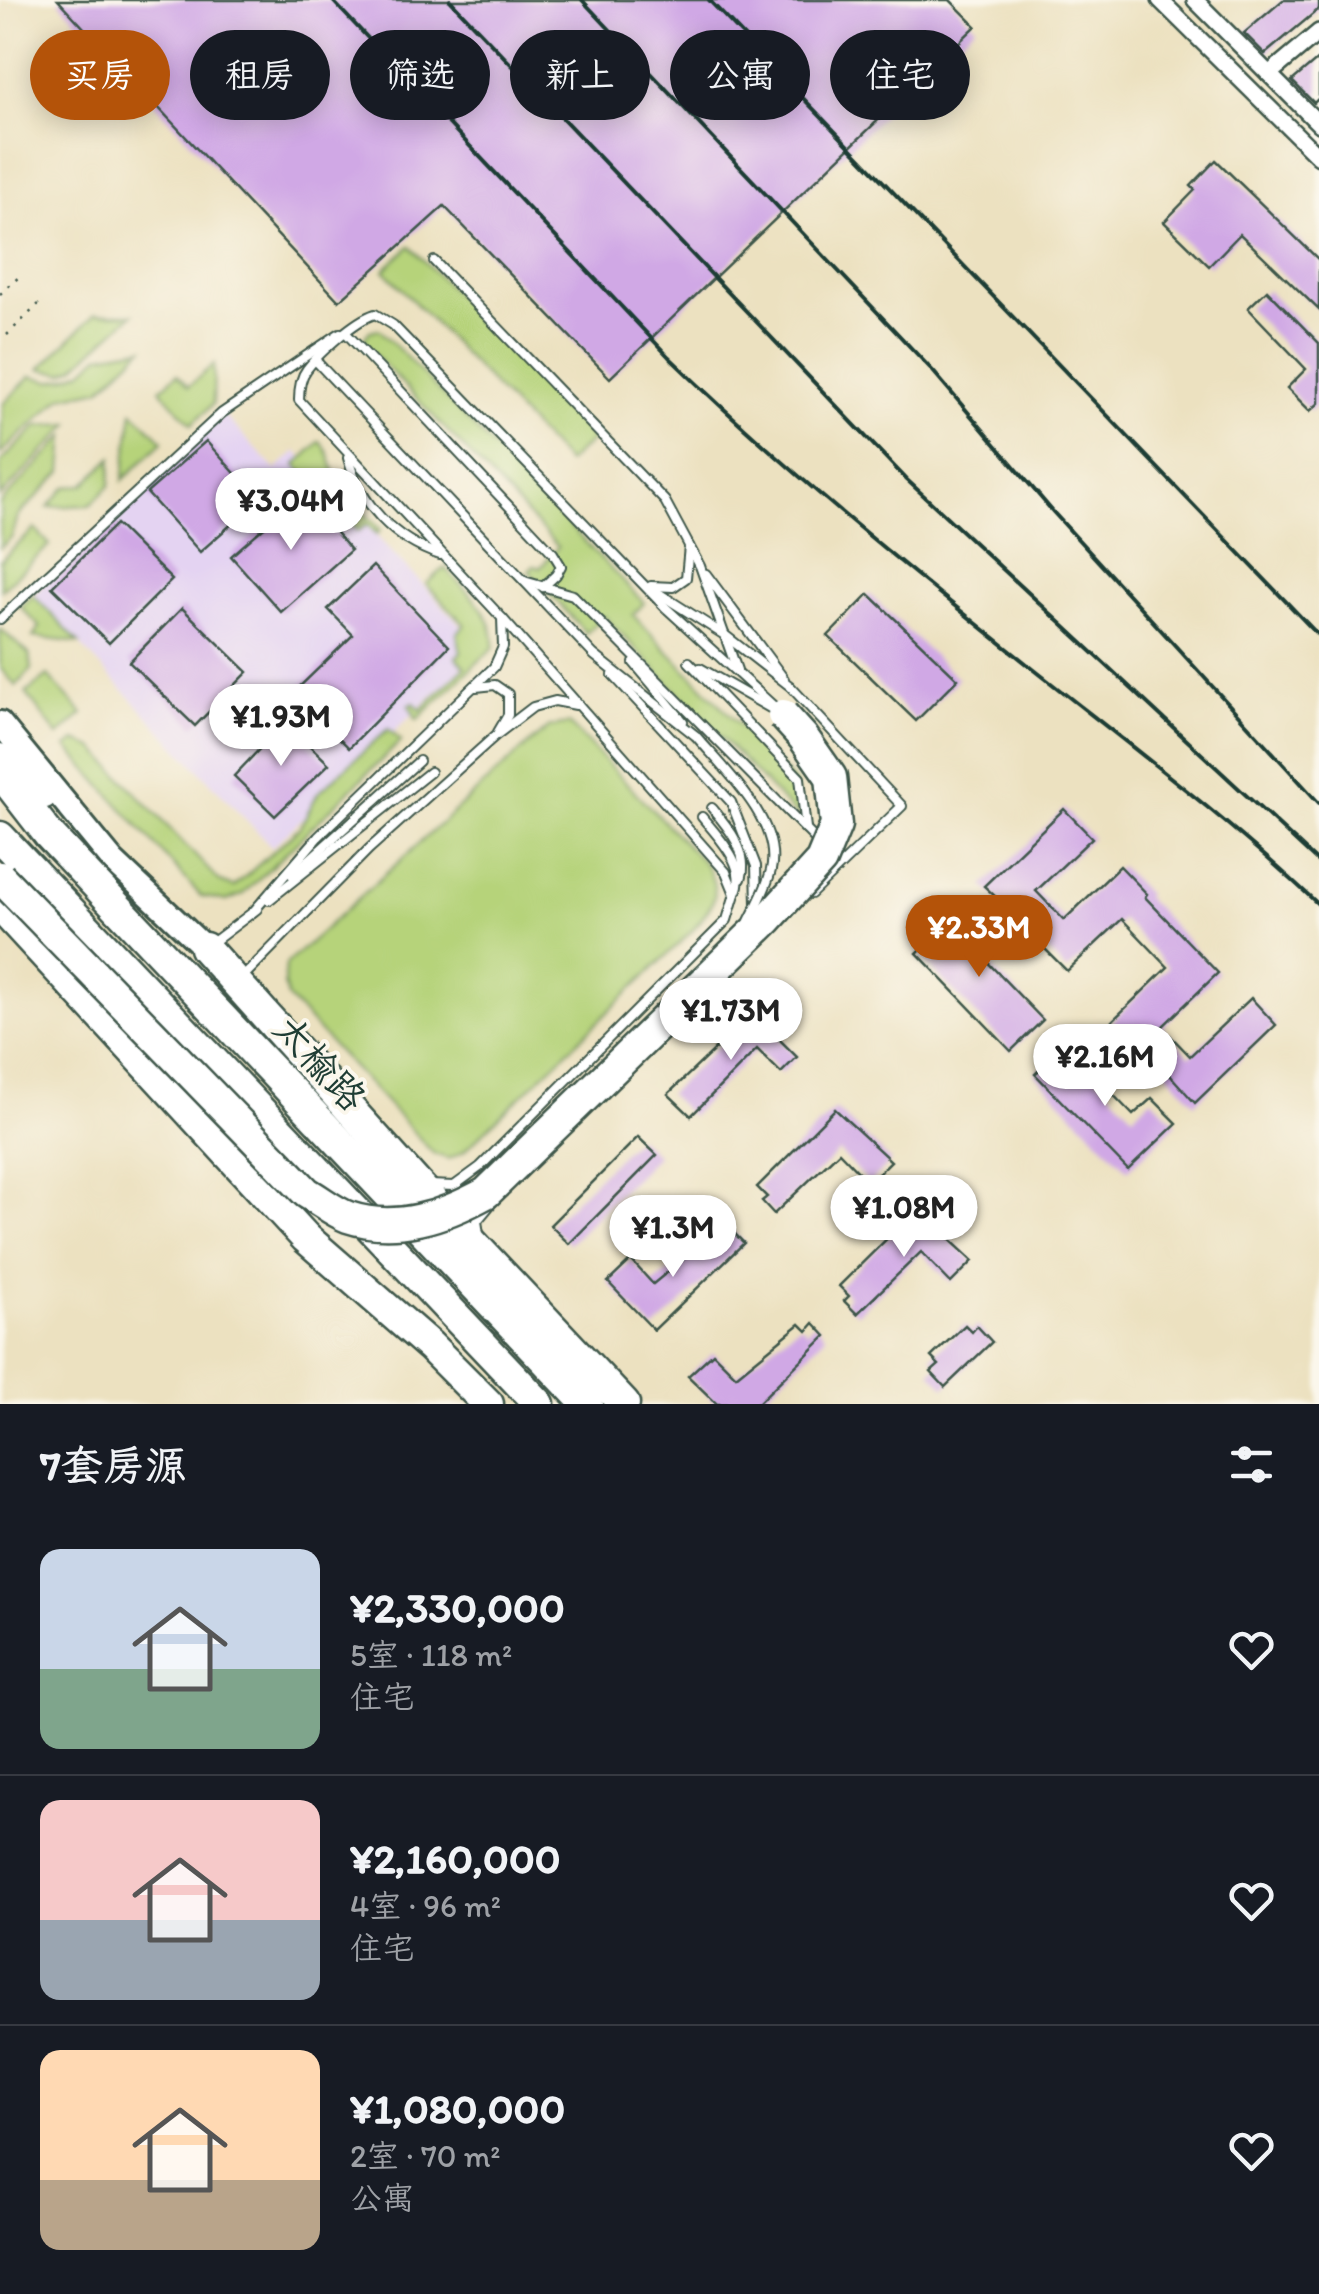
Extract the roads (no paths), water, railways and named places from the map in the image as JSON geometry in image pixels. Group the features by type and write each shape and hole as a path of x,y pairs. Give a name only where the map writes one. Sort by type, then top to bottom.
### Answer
{"highway":[{"path":"0,877 307,1192 348,1216 403,1224 456,1210 486,1193 822,862 836,825 831,777 803,737 786,701"},
{"name":"太榆路","path":"0,772 49,834 587,1404"},
{"name":"太榆路","path":"0,837 538,1404"},
{"path":"0,906 306,1238 430,1346 488,1404"},
{"path":"206,948 417,1184 624,1404"},
{"path":"520,1294 602,1404"}],"main road":[{"path":"0,723 114,860"},
{"path":"0,755 206,948"}],"street":[{"path":"1160,0 1319,157"},
{"path":"1194,0 1319,124"},
{"path":"1269,74 1319,32"}],"lane":[{"path":"434,261 665,501 700,566 739,675"},
{"path":"0,619 222,413 362,318 375,314 393,325 642,584 739,675 786,701"},
{"path":"362,318 305,371 300,400 502,618 726,872 737,890"},
{"path":"346,333 553,553 560,566 543,587"},
{"path":"316,361 731,802 756,866 759,944"},
{"path":"347,453 355,485 386,525 421,549 444,556"},
{"path":"642,584 673,587 686,578 689,541"},
{"path":"700,566 786,701"},
{"path":"524,581 573,596 840,865"},
{"path":"642,584 726,636 786,701 902,806 800,904"},
{"path":"253,912 318,837 494,668 503,647 502,618"},
{"path":"595,618 759,812 770,841 772,867 757,906 730,956"},
{"path":"594,654 696,736"},
{"path":"786,701 689,662 800,778 806,830"},
{"path":"476,687 496,685 508,694 508,716 496,736"},
{"path":"236,984 369,848 496,736 533,707 555,702 576,705"},
{"path":"253,912 324,843 419,761"},
{"path":"206,948 430,772"},
{"path":"417,1184 454,1186 480,1167 726,920 745,868 730,829 712,808"},
{"path":"702,817 738,870 737,890"},
{"path":"482,1252 477,1221 496,1199"}],"railway":[{"path":"332,0 712,398 847,517 1214,813 1319,905"},
{"path":"450,0 907,480 1319,863"},
{"path":"582,0 932,370 1054,513 1319,803"},
{"path":"709,0 1319,636"}]}
